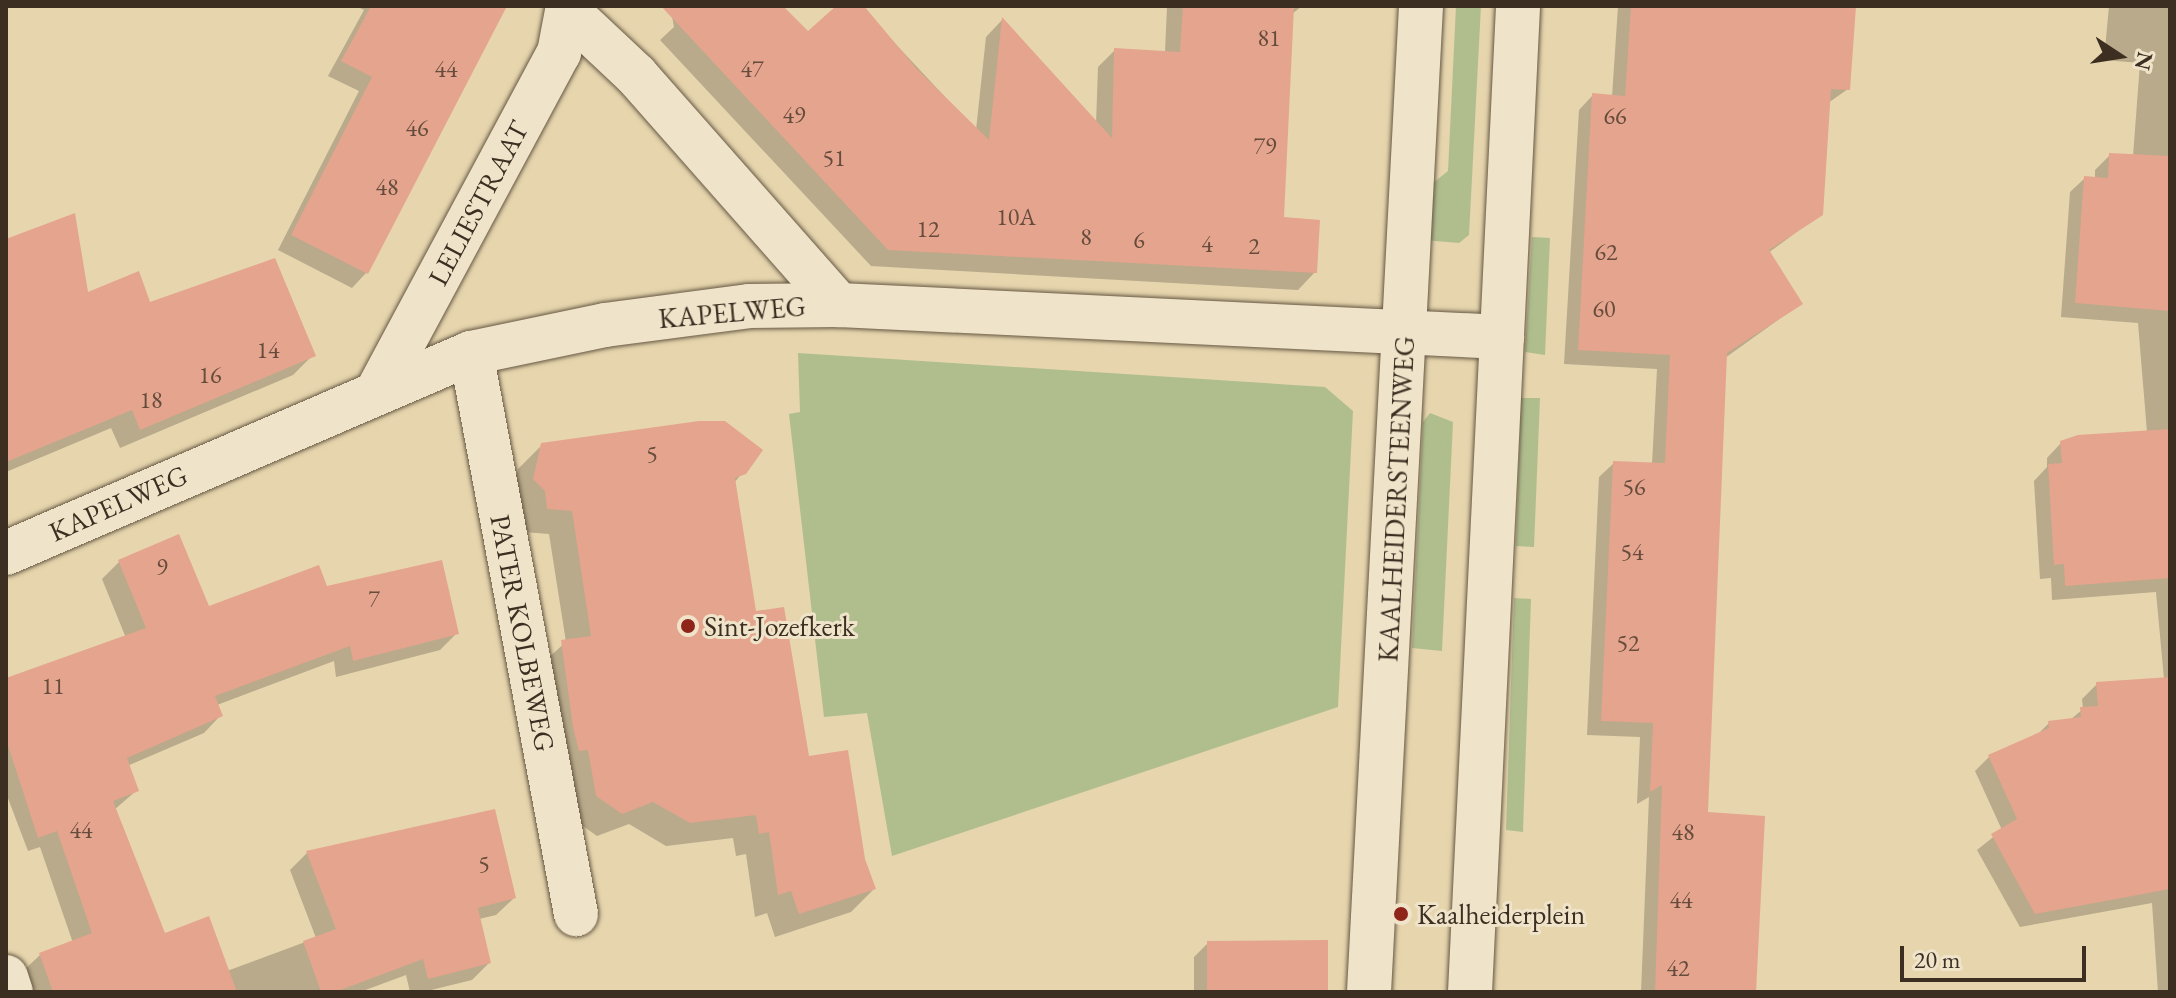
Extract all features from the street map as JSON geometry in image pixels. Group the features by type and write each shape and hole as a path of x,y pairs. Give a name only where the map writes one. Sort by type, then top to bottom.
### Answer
{"street":[{"name":"KAALHEIDERSTEENWEG","path":"1369,992 1421,6"},
{"path":"1470,992 1518,6"},
{"name":"LELIESTRAAT","path":"569,10 636,75 839,305"},
{"name":"LELIESTRAAT","path":"378,390 559,53 569,10"},
{"name":"KAPELWEG","path":"6,553 378,390 471,353 605,325 734,308 839,305 1502,337"},
{"name":"PATER KOLBEWEG","path":"471,353 576,914"},
{"path":"6,977 11,992"}],"green space":[{"path":"1456,6 1481,6 1469,235 1459,243 1424,240 1422,192 1448,171"},
{"path":"1532,237 1550,238 1545,355 1525,352"},
{"path":"798,353 1325,387 1353,411 1338,707 892,856 867,713 824,717 789,414 800,412"},
{"path":"1521,398 1540,398 1534,547 1516,546"},
{"path":"1430,413 1453,422 1442,651 1412,648 1423,422"},
{"path":"1514,598 1531,599 1523,832 1506,830"}],"building":[{"path":"371,6 507,6 368,274 291,235 372,77 341,61"},
{"path":"661,6 783,6 808,31 836,6 864,6 916,68 989,140 1002,17 1112,138 1114,48 1180,52 1183,6 1294,6 1284,217 1320,220 1317,273 888,250"},
{"path":"1631,6 1856,6 1850,90 1831,89 1823,215 1769,250 1803,304 1727,353 1708,812 1765,816 1756,992 1655,992 1662,785 1650,792 1653,723 1601,721 1613,461 1665,463 1670,355 1578,350 1592,93 1625,96"},
{"path":"2109,153 2170,156 2170,311 2075,303 2084,176 2108,178"},
{"path":"75,213 88,292 139,271 150,302 275,258 316,356 140,430 132,410 6,462 6,239"},
{"name":"Sint-Jozefkerk","path":"699,421 725,421 763,450 746,474 735,478 756,611 784,607 809,756 848,750 865,859 876,889 799,914 791,891 778,895 769,832 759,834 756,815 690,823 653,802 622,814 596,796 588,750 579,751 573,727 561,640 591,636 572,511 547,509 545,491 533,479 541,443"},
{"path":"2170,429 2170,578 2065,586 2064,564 2054,565 2048,464 2062,463 2060,441 2078,435"},
{"path":"179,534 209,606 319,565 327,586 442,560 459,634 353,661 350,646 215,696 223,716 127,758 139,791 113,801 165,933 209,916 237,992 53,992 39,953 92,933 57,831 38,838 6,739 6,678 146,628 118,560"},
{"path":"2170,677 2170,889 2035,914 1991,834 2017,819 1988,755 2049,728 2048,721 2081,717 2080,707 2098,706 2096,682"},
{"path":"495,809 516,898 478,908 491,963 428,979 423,959 335,992 321,992 303,941 336,929 306,851"},
{"path":"1328,940 1328,992 1207,992 1207,941"}],"place":[{"name":"Sint-Jozefkerk","path":"688,626"},
{"name":"Kaalheiderplein","path":"1401,914"}]}
